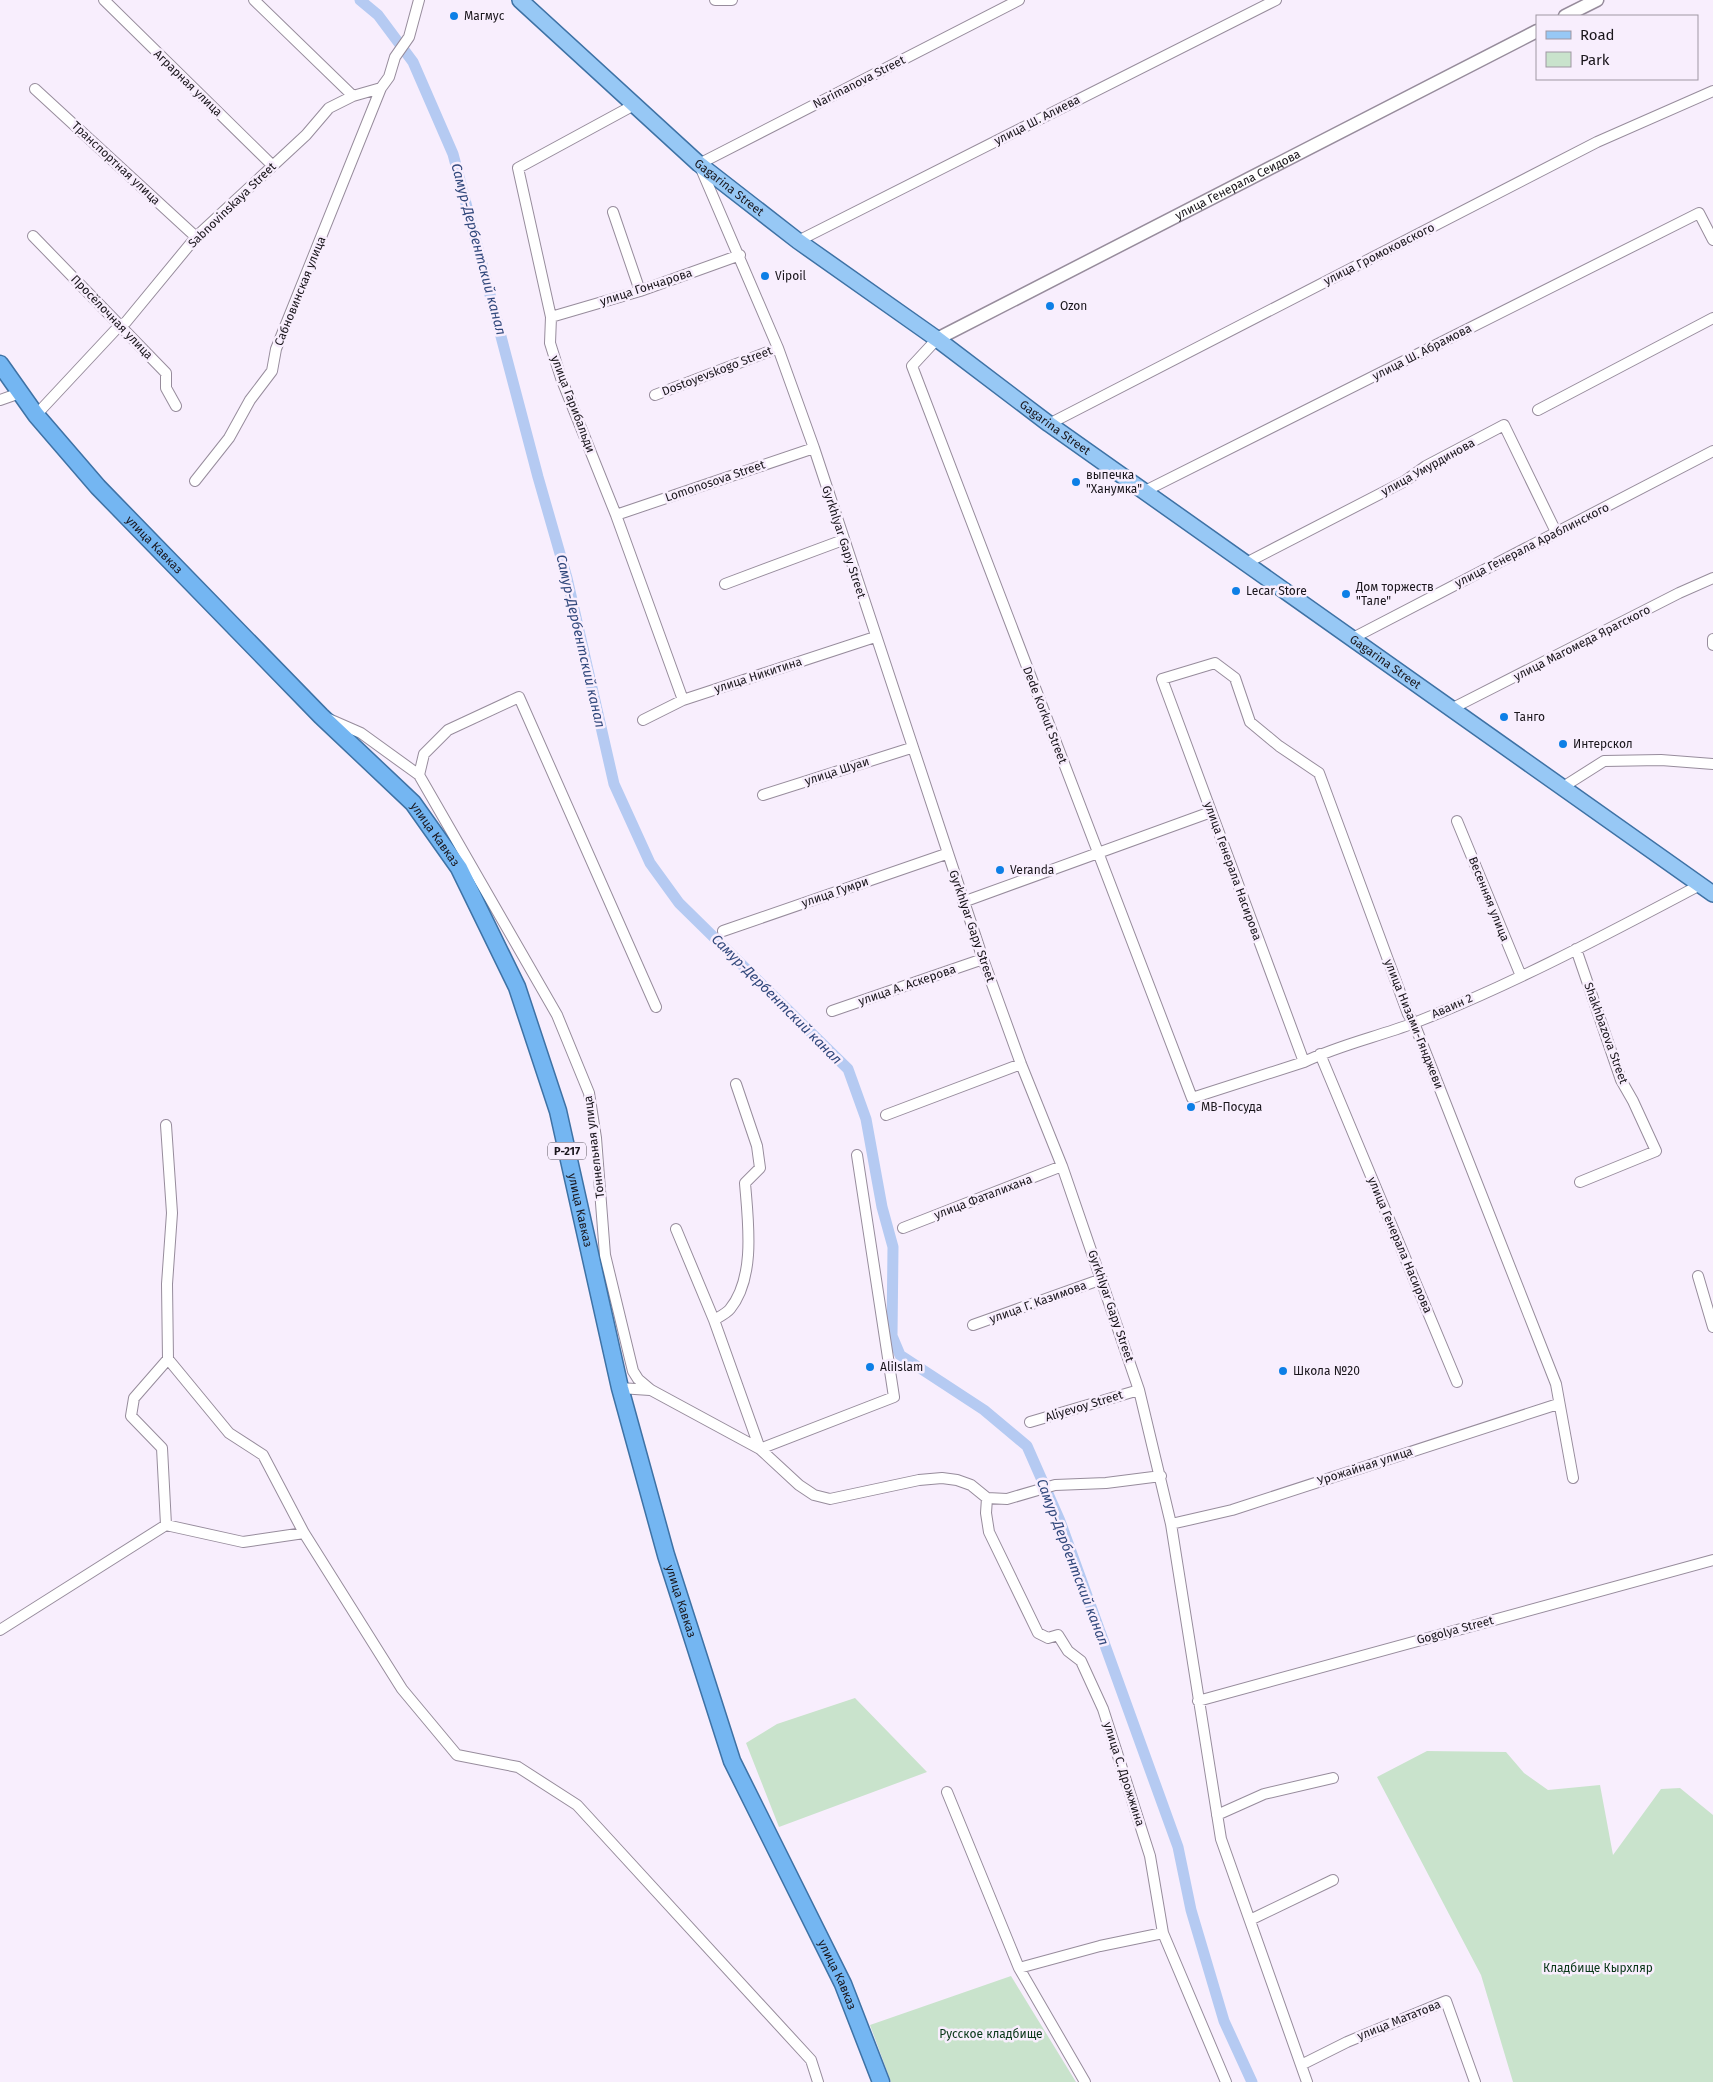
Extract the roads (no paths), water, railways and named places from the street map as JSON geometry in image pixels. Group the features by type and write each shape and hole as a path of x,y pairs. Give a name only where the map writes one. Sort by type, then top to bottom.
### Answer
{"highway":[{"name":"улица Кавказ","path":"0,364 36,415 98,487 322,716 413,802 459,868 518,987 558,1111 620,1388 666,1554 732,1761 843,1984 882,2082"}],"main road":[{"name":"Gagarina Street","path":"520,0 700,164 798,241 937,339 1049,424 1713,894"}],"street":[{"name":"Аграрная улица","path":"104,0 272,165"},
{"path":"254,0 353,96"},
{"path":"382,88 389,77 395,56 409,37 419,0"},
{"path":"716,1 732,0"},
{"name":"Narimanova Street","path":"700,164 1019,0"},
{"name":"улица Ш. Алиева","path":"798,241 1276,0"},
{"path":"1567,15 1597,0"},
{"name":"улица Генерала Сеидова","path":"937,339 1536,32"},
{"name":"Sabnovinskaya Street","path":"36,415 120,325 126,322 196,237 306,135 330,108 353,96 382,88"},
{"name":"Сабновинская улица","path":"195,481 229,438 250,400 272,371 276,348 382,88"},
{"name":"Транспортная улица","path":"35,89 196,237"},
{"name":"улица Громоковского","path":"1049,424 1597,142 1713,91"},
{"name":"улица Гарибальди","path":"634,104 518,168 552,317 550,343 561,378 616,515 683,700"},
{"name":"Gyrkhlyar Gapy Street","path":"700,164 778,348 814,448 946,854 1021,1064 1062,1166 1139,1390 1171,1524 1198,1701"},
{"path":"613,212 640,291"},
{"name":"улица Ш. Абрамова","path":"1146,491 1699,213 1713,240"},
{"name":"Просёлочная улица","path":"33,236 166,373 166,388 176,406"},
{"name":"улица Гончарова","path":"552,317 640,291 740,255"},
{"path":"1538,410 1713,318"},
{"name":"Dede Korkut Street","path":"937,339 912,366 1192,1098"},
{"name":"Dostoyevskogo Street","path":"655,395 778,348"},
{"path":"0,400 20,393"},
{"name":"улица Умурдинова","path":"1246,563 1405,481 1426,466 1504,425 1556,532"},
{"name":"Lomonosova Street","path":"616,515 814,448"},
{"name":"улица Генерала Араблинского","path":"1351,639 1713,451"},
{"path":"725,584 843,540"},
{"name":"улица Магомеда Ярагского","path":"1451,709 1679,593 1713,578"},
{"name":"улица Никитина","path":"643,720 683,700 875,637"},
{"path":"1713,638 1713,645"},
{"name":"улица Низами-Гянджеви","path":"1162,679 1214,662 1235,678 1250,722 1279,746 1319,773 1408,1014 1414,1023 1556,1384 1558,1404 1573,1478"},
{"name":"улица Генерала Насирова","path":"1162,679 1304,1062"},
{"path":"322,716 361,733 420,775 424,754 448,730 519,697 656,1008"},
{"name":"улица Шуаи","path":"764,795 911,748"},
{"path":"1564,787 1604,761 1661,760 1713,764"},
{"name":"Тоннельная улица","path":"420,775 557,1015 589,1093 596,1138 605,1255 633,1371 638,1380 651,1390 760,1449"},
{"path":"963,902 1211,812"},
{"name":"Весенняя улица","path":"1457,821 1521,976"},
{"name":"улица Гумри","path":"723,931 946,854"},
{"name":"Аваин 2","path":"1192,1098 1304,1062 1320,1054 1414,1023 1521,976 1700,885"},
{"name":"Shakhbazova Street","path":"1576,949 1621,1080 1656,1151 1580,1182"},
{"name":"улица А. Аскерова","path":"832,1011 983,959"},
{"name":"улица Генерала Насирова","path":"1320,1054 1457,1382"},
{"path":"886,1114 1021,1064"},
{"path":"714,1320 730,1309 745,1278 749,1240 745,1183 760,1168 757,1146 736,1084"},
{"path":"166,1125 172,1212 167,1284 168,1359 229,1433 263,1455 304,1533 402,1689 458,1755 518,1767 577,1805 811,2060 818,2082"},
{"path":"760,1449 894,1397 858,1155"},
{"name":"улица Фаталихана","path":"903,1228 1062,1166"},
{"path":"676,1229 714,1320 760,1449 799,1486 814,1495 830,1499 919,1480 942,1478 957,1480 971,1485 987,1498 1007,1499 1055,1486 1106,1483 1161,1476"},
{"path":"1698,1276 1713,1327"},
{"name":"улица Г. Казимова","path":"973,1326 1102,1279"},
{"path":"166,1525 162,1448 131,1416 134,1398 168,1359"},
{"path":"620,1388 651,1390"},
{"name":"Aliyevoy Street","path":"1030,1422 1139,1390"},
{"name":"Урожайная улица","path":"1171,1524 1232,1510 1558,1404"},
{"name":"улица С. Дрожжина","path":"987,1498 986,1513 990,1532 1038,1633 1048,1638 1058,1635 1068,1651 1079,1657 1103,1709 1150,1856 1164,1933 1226,2082"},
{"path":"0,1630 166,1525 243,1542 304,1533"},
{"name":"Gogolya Street","path":"1198,1701 1713,1560"},
{"path":"1198,1701 1221,1838 1307,2082"},
{"path":"1217,1815 1264,1794 1333,1778"},
{"path":"946,1792 1019,1968 1085,2082"},
{"path":"1250,1920 1332,1880"},
{"path":"1019,1968 1100,1946 1164,1933"},
{"name":"улица Мататова","path":"1301,2065 1347,2042 1446,2001 1475,2082"}],"waterway":[{"name":"Самур-Дербентский канал","path":"360,0 378,15 413,62 453,154 538,477 567,578 614,784 650,863 679,903 848,1069 866,1119 882,1207 893,1247 892,1336 900,1355 984,1410 1027,1446 1060,1521 1178,1847 1191,1910 1224,2021 1252,2082"}],"place":[{"name":"Магмус","path":"454,16"},
{"name":"Vipoil","path":"765,276"},
{"name":"Ozon","path":"1050,306"},
{"name":"выпечка \"Ханумка\"","path":"1076,482"},
{"name":"Lecar Store","path":"1236,591"},
{"name":"Дом торжеств \"Тале\"","path":"1346,594"},
{"name":"Танго","path":"1504,717"},
{"name":"Интерскол","path":"1563,744"},
{"name":"Veranda","path":"1000,870"},
{"name":"МВ-Посуда","path":"1191,1107"},
{"name":"AliIslam","path":"870,1367"},
{"name":"Школа №20","path":"1283,1371"}],"park label":[{"name":"Кладбище Кырхляр","path":"1598,1968"},
{"name":"Русское кладбище","path":"991,2034"}]}
